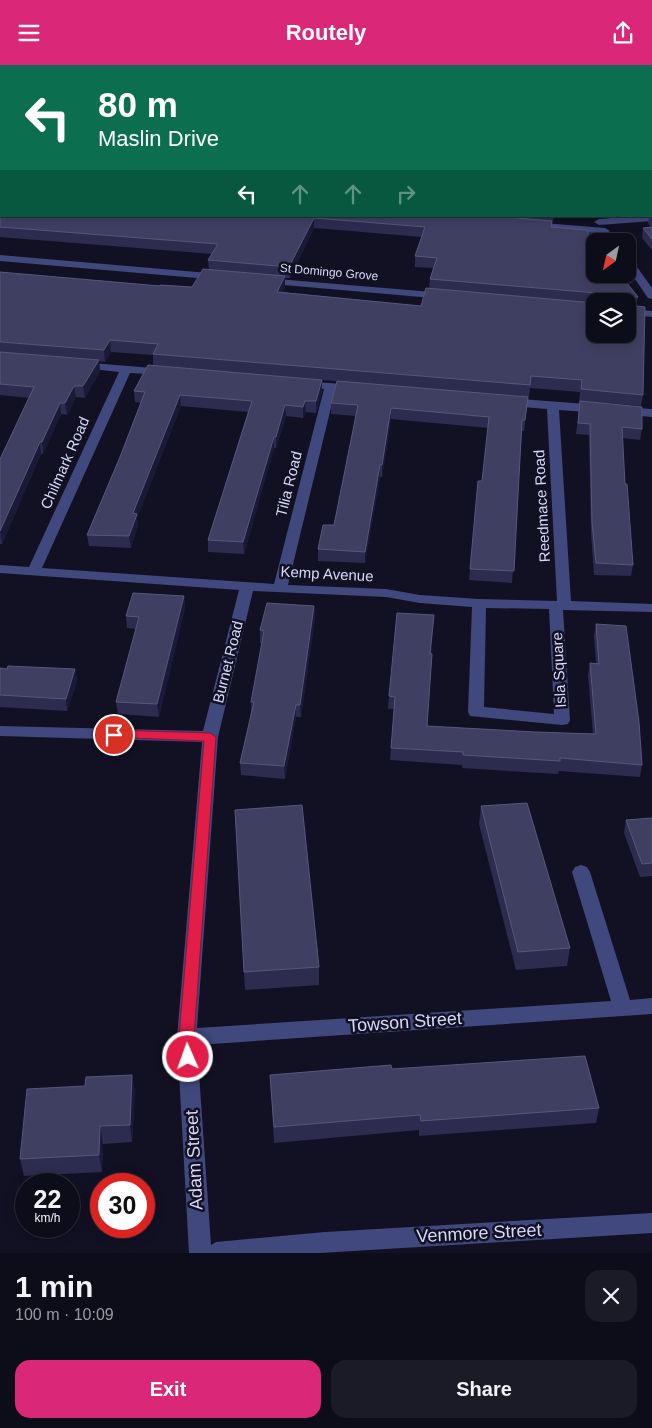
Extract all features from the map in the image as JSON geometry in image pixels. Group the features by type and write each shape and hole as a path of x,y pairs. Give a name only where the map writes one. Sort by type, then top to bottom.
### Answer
{"street":[{"path":"597,219 652,218"},
{"path":"597,219 605,231"},
{"path":"517,224 605,231"},
{"path":"0,258 228,277"},
{"path":"636,273 652,296"},
{"name":"St Domingo Grove","path":"258,280 456,297"},
{"path":"636,313 652,314"},
{"path":"68,364 173,373"},
{"name":"Chilmark Road","path":"34,571 126,369"},
{"path":"294,383 368,390"},
{"name":"Tilia Road","path":"280,589 330,387"},
{"path":"495,401 652,413"},
{"name":"Reedmace Road","path":"553,405 560,604"},
{"name":"Kemp Avenue","path":"0,569 247,587 386,593 420,599 479,603 560,604 652,609"},
{"name":"Burnet Road","path":"210,737 247,587"},
{"name":"Isla Square","path":"479,603 476,712 562,720 560,604"},
{"path":"0,731 210,737"},
{"name":"Adam Street","path":"200,1253 187,1037 210,737"},
{"path":"581,872 623,1008"},
{"name":"Towson Street","path":"187,1037 652,1006"},
{"name":"Venmore Street","path":"216,1253 325,1248 652,1223"}],"building":[{"path":"0,217 506,217 552,221 551,227 586,230 588,233 586,233 586,283 627,283 635,293 597,293 430,279 437,258 415,256 425,227 314,218 289,267 208,260 218,244 0,227"},
{"path":"652,227 652,239 643,228"},
{"path":"203,269 285,276 277,292 421,306 426,288 586,302 586,343 636,343 636,306 645,307 643,395 581,389 582,380 531,376 530,385 153,354 158,344 110,340 104,350 0,342 0,272 192,287"},
{"path":"0,352 99,360 83,386 74,386 65,403 60,403 42,442 40,442 0,531 0,459 34,387 0,384"},
{"path":"148,365 322,380 316,401 305,401 303,407 285,405 243,542 208,540 252,401 180,395 133,513 137,514 129,536 87,535 145,392 134,391"},
{"path":"337,381 528,397 525,420 522,420 514,571 470,569 478,481 482,481 489,417 391,408 365,552 318,549 323,525 334,525 358,405 331,403"},
{"path":"580,401 642,407 642,429 622,427 625,484 627,484 633,565 596,563 592,522 590,424 578,423"},
{"path":"133,593 184,596 157,704 116,702 139,617 126,616"},
{"path":"267,603 314,606 300,705 296,705 284,766 240,763 254,702 251,702 264,631 260,630"},
{"path":"397,613 434,615 430,653 432,654 427,726 596,734 590,663 599,664 596,624 626,626 639,722 642,765 560,758 560,761 463,755 463,752 391,748 395,697 389,696"},
{"path":"8,666 75,669 66,699 0,695 0,668 7,669"},
{"path":"527,803 570,948 518,952 481,806"},
{"path":"302,805 319,967 244,972 235,810"},
{"path":"652,818 652,863 642,864 626,820"},
{"path":"585,1056 599,1108 421,1121 420,1115 274,1127 270,1075 391,1065 392,1069"},
{"path":"132,1075 130,1125 100,1126 99,1155 20,1159 27,1089 85,1086 86,1077"}],"route":[{"path":"114,735 210,737 187,1037 188,1057"}]}
